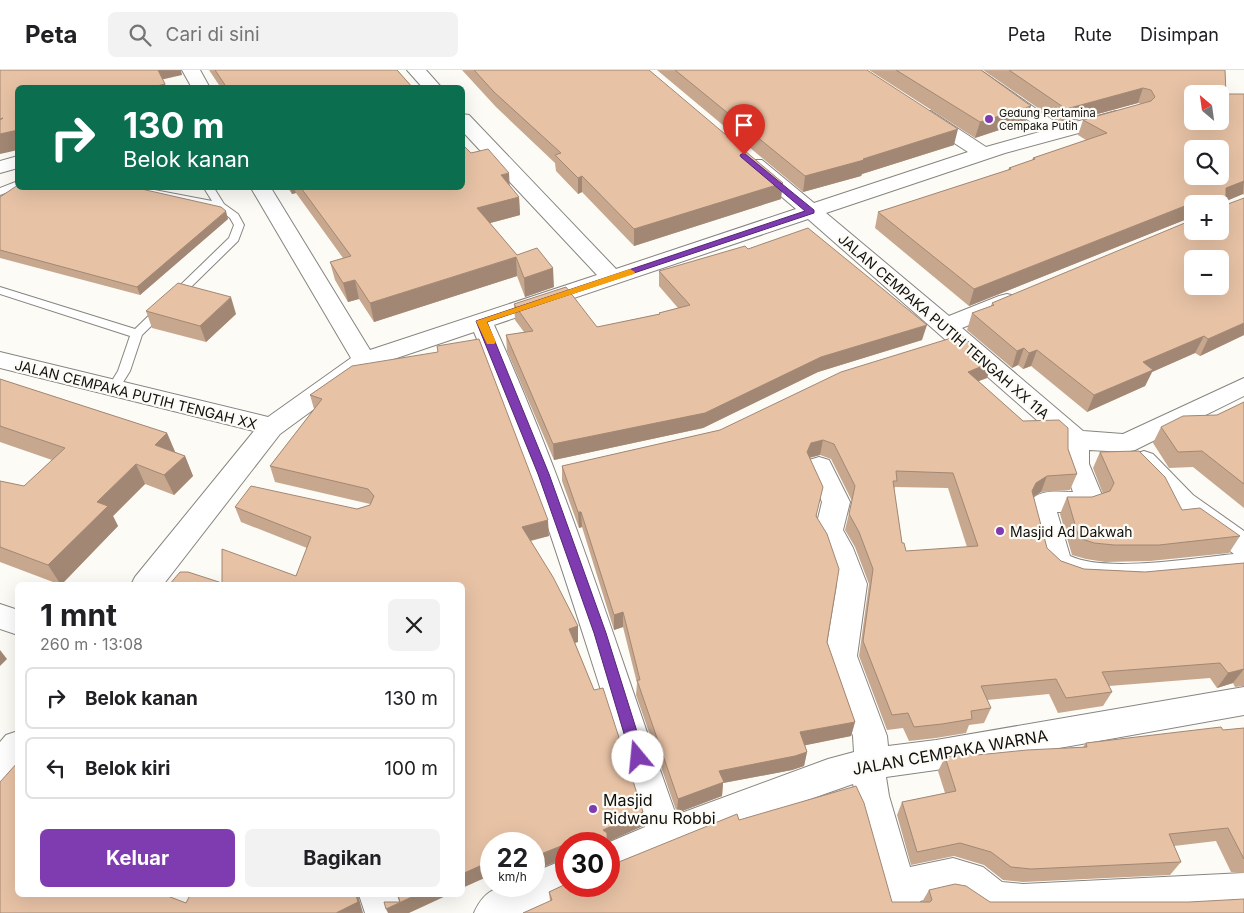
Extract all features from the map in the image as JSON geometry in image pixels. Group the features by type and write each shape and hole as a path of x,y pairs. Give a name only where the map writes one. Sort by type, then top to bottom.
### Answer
{"street":[{"path":"191,70 199,85"},
{"path":"416,70 430,85"},
{"path":"968,70 1058,133"},
{"path":"911,107 984,154"},
{"path":"152,577 230,483 271,428 364,360 984,154 1138,111"},
{"path":"465,122 612,278"},
{"name":"JALAN CEMPAKA PUTIH TENGAH XX 11A","path":"741,153 811,212 947,337 1076,440"},
{"path":"0,166 15,163"},
{"path":"262,190 364,360"},
{"path":"947,337 1030,291"},
{"path":"481,321 554,472 638,757 666,837"},
{"name":"JALAN CEMPAKA PUTIH TENGAH XX","path":"0,360 251,421 271,428"},
{"path":"1244,386 1126,443 1076,440 1076,464 1090,500 1084,502 1046,502 1041,506 1056,563 1063,568 1104,575 1244,564"},
{"path":"1126,443 1183,502 1244,546"},
{"path":"819,467 836,502 829,531 839,548 852,584 841,656 870,736 872,763 869,778 872,796 902,900 953,876 970,880 995,900 1024,903 1244,890"},
{"path":"230,483 256,490"},
{"path":"152,577 187,580"},
{"path":"0,616 15,622"},
{"name":"JALAN CEMPAKA WARNA","path":"620,856 706,819 828,775 872,763 936,755 1244,701"},
{"path":"0,768 15,750"},
{"path":"493,913 513,898 555,881"},
{"path":"379,897 384,913"}],"lane":[{"path":"0,192 15,185"},
{"path":"142,190 220,206"},
{"path":"113,389 124,372 136,334 234,239 238,225 234,216 220,206 210,190"},
{"path":"0,290 136,334"}],"building":[{"path":"0,70 158,70 165,84 15,85 15,131 0,134 0,120 3,118 0,119"},
{"path":"215,70 397,70 410,85 225,85"},
{"path":"474,70 649,70 783,183 634,229 582,176 578,178 555,155 561,153 494,92"},
{"path":"675,70 867,70 958,129 864,160 805,176"},
{"path":"896,70 981,70 1031,106 980,122"},
{"path":"1009,70 1225,70 1226,85 1184,85 1184,130 1229,130 1229,94 1244,94 1244,181 1226,188 1226,195 1184,195 1184,206 974,289 878,212 1011,169 1009,168 1035,159 1033,158 1107,133 1083,120 1151,101 1155,97 1151,90 1143,88 1066,109"},
{"path":"465,147 471,153 488,149 509,173 501,175 519,197 477,208 517,255 537,248 553,268 524,278 516,257 370,303 355,280 343,283 330,262 351,256 302,190 465,190"},
{"path":"15,187 15,190 146,190 221,207 226,211 137,287 0,250 0,197"},
{"path":"1244,198 1244,323 1208,339 1204,336 1143,362 1153,370 1094,395 1037,350 1029,353 1024,348 1017,351 972,313 994,305 992,303 1184,223 1184,240 1229,240 1229,204"},
{"path":"808,228 927,325 821,357 705,413 553,444 506,335 533,331 514,304 566,287 597,327 660,314 690,305 659,271 745,246 748,249"},
{"path":"178,283 231,297 200,326 146,311"},
{"path":"961,335 992,362 968,372 1023,421 1059,420 1068,428 1068,449 1077,474 1047,476 1036,483 1032,491 1047,548 1061,561 1084,569 1145,572 1244,563 1244,669 1228,673 1220,663 1102,672 1112,692 1066,698 1056,679 981,686 991,708 971,711 972,719 914,727 908,713 892,715 863,641 873,569 859,532 849,514 855,486 834,444 823,440 811,443 807,452 823,487 816,516 827,534 839,569 827,642 855,722 800,732 807,752 719,771 724,782 678,799 637,680 640,680 623,612 614,615 581,512 578,512 562,466 720,430 841,372","holes":["896,471 953,473 978,546 906,551 904,543 902,543 893,481 897,481"]},
{"path":"479,339 548,520 522,527 553,577 578,626 569,629 594,690 603,688 643,812 603,830 606,832 555,832 555,848 545,852 545,832 480,832 480,866 465,873 465,582 222,582 222,549 296,576 311,537 235,507 251,486 357,509 370,505 374,496 368,489 270,466 322,399 310,395 352,366 438,352 437,346"},
{"path":"0,379 167,433 155,445 185,456 164,475 136,464 97,502 108,506 48,565 0,547 0,481 24,486 65,448 0,426"},
{"path":"1244,402 1244,484 1202,451 1178,452 1161,427 1183,416 1217,415"},
{"path":"1139,451 1165,477 1182,510 1200,508 1240,536 1159,545 1114,545 1094,543 1079,538 1067,497 1092,497 1110,491 1114,483 1100,452"},
{"path":"180,572 188,572 219,582 172,582"},
{"path":"1221,727 1223,730 1244,728 1244,859 1228,828 1169,834 1181,862 1031,869 1011,867 991,852 960,843 917,852 902,802 956,791 945,757 976,752 977,755 1087,747 1086,743"},
{"path":"15,765 15,897 170,897 186,903 189,897 357,897 358,902 336,913 0,913 0,782"},
{"path":"856,786 864,803 892,902 930,902 932,900 929,890 955,884 966,886 990,902 1189,902 1244,899 1244,913 523,913 552,900 549,892 555,889 555,897 620,897 620,862 737,814 739,820"},
{"path":"399,897 412,897 386,909 384,902 400,902"}],"slow traffic":[{"path":"491,342 481,321 630,272"}],"place":[{"name":"Gedung Pertamina Cempaka Putih","path":"989,119"},
{"name":"Masjid Ad Dakwah","path":"1000,531"},
{"name":"Masjid Ridwanu Robbi","path":"593,809"}],"route":[{"path":"638,757 600,633 544,474 481,321 811,212 744,155"}]}
